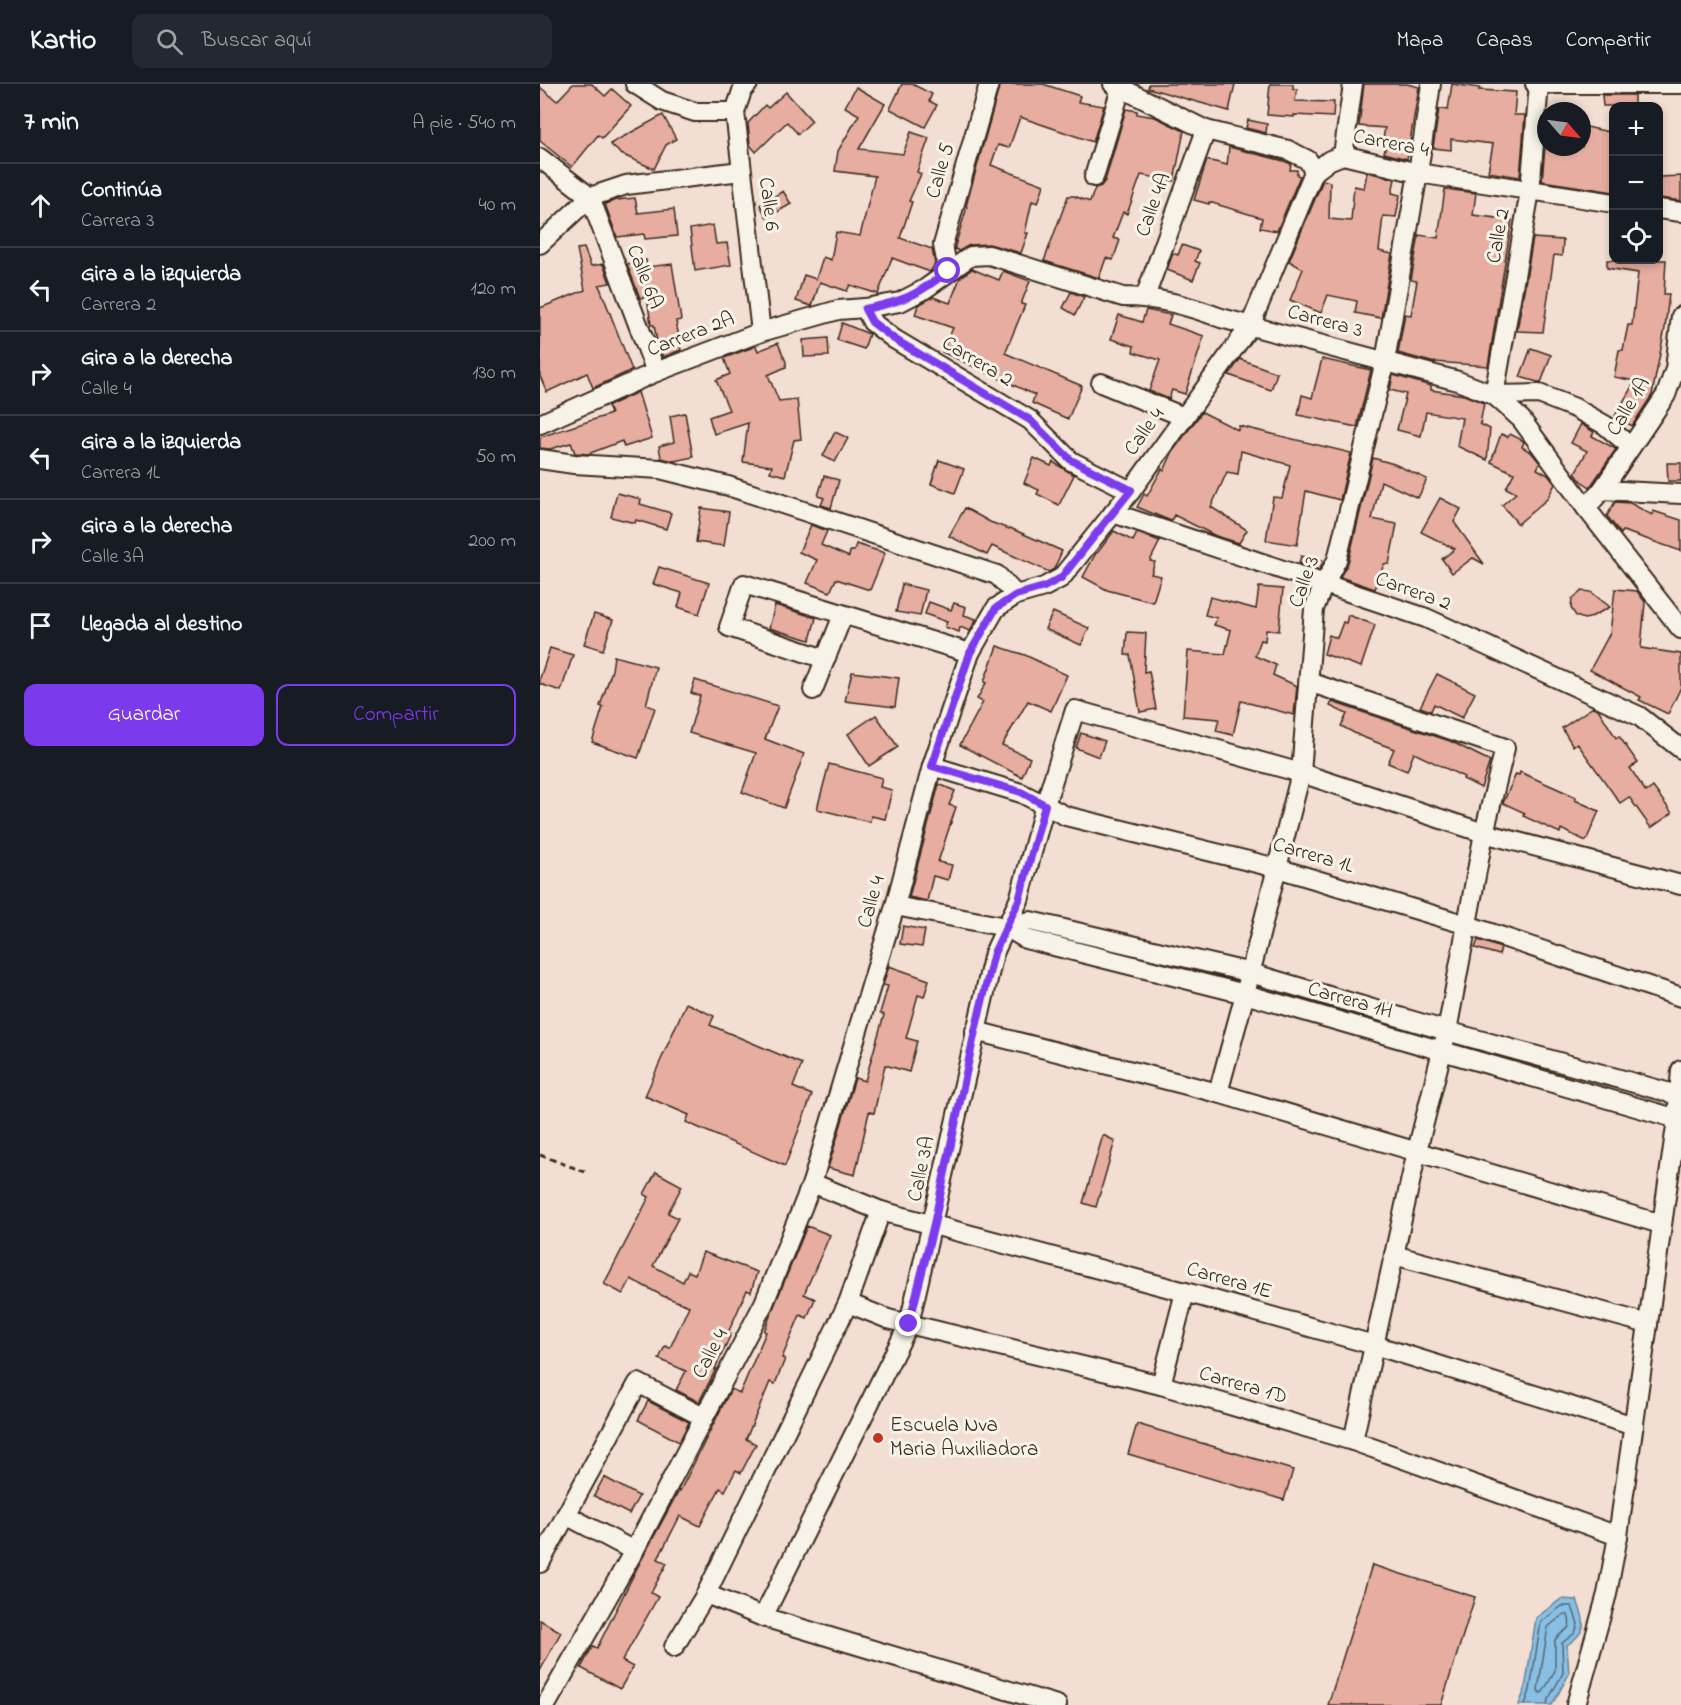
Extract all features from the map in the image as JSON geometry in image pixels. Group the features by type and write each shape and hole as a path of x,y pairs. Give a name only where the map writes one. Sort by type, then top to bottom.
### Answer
{"street":[{"path":"635,84 662,101 695,112 735,112 742,91 748,84"},
{"name":"Calle 5","path":"948,271 943,245 989,84"},
{"path":"1343,155 1353,84"},
{"name":"Calle 3","path":"1218,1093 1251,973 1301,773 1314,609 1337,560 1386,362 1431,84"},
{"path":"1537,84 1681,84"},
{"name":"Calle 2","path":"1494,396 1530,191 1537,84"},
{"path":"1094,177 1117,86 1206,130 1288,150 1308,160 1314,172"},
{"name":"Calle 6","path":"735,112 761,332"},
{"name":"Calle 4A","path":"1145,297 1206,130"},
{"name":"Carrera 4","path":"1314,172 1330,160 1343,155 1418,173 1609,202"},
{"path":"540,158 590,197"},
{"path":"540,243 590,197 626,185 741,171"},
{"name":"Calle 4","path":"545,1702 634,1551 764,1304 812,1183 895,906 932,766 970,653 996,608 1016,595 1044,587 1061,578 1185,417 1250,326 1314,172"},
{"name":"Calle 6A","path":"590,197 656,372"},
{"path":"1663,210 1681,212"},
{"name":"Carrera 3","path":"865,309 900,302 925,289 971,256 989,255 1123,297 1145,297 1187,305 1221,318 1458,381 1494,396 1521,419 1586,508 1681,629"},
{"name":"Carrera 2A","path":"540,424 656,372 761,332 838,310 865,309"},
{"name":"Carrera 2","path":"865,309 872,322 894,339 1030,420 1071,460 1131,490"},
{"name":"Calle 1A","path":"1586,508 1602,490 1666,395 1675,369 1681,316"},
{"path":"1101,383 1185,417"},
{"path":"1494,396 1539,394 1566,404 1605,425 1631,447"},
{"path":"540,459 574,464 660,469 728,486 997,575 1016,595"},
{"path":"1602,490 1681,494"},
{"name":"Carrera 2","path":"1113,513 1426,618 1639,716 1681,749"},
{"path":"825,659 729,627 744,584 970,653"},
{"path":"813,690 843,615"},
{"path":"1309,682 1505,747 1484,833 1447,1031 1417,1151 1353,1441"},
{"name":"Calle 3A","path":"763,1617 909,1324 934,1224 994,953 1019,900 1045,805 1075,710 1301,773"},
{"name":"Carrera 1L","path":"932,766 1021,792 1066,816 1277,868 1467,925 1681,997"},
{"path":"1301,773 1484,833 1681,885"},
{"name":"Carrera 1H","path":"895,906 1006,927 1026,939 1245,994 1679,1119"},
{"name":"Carrera 1H","path":"1006,927 1030,921 1251,973 1447,1031 1680,1095"},
{"path":"975,1031 1218,1093 1661,1224"},
{"path":"1576,1705 1607,1594 1618,1536 1661,1224 1679,1119 1681,1070"},
{"name":"Carrera 1E","path":"812,1183 881,1211 1374,1345 1634,1426"},
{"path":"674,1647 706,1594 848,1303 881,1211"},
{"path":"1394,1255 1648,1324"},
{"path":"1161,1385 1185,1292"},
{"name":"Carrera 1D","path":"848,1303 888,1319 1161,1385 1353,1441 1618,1536"},
{"path":"540,1563 638,1383 703,1417"},
{"path":"567,1515 634,1551"},
{"path":"706,1594 763,1617 1057,1705"}],"path":[{"path":"540,1155 588,1173"}],"water":[{"path":"1561,1599 1577,1600 1583,1620 1579,1635 1567,1645 1569,1674 1552,1705 1519,1705 1525,1689 1536,1618"}],"building":[{"path":"573,84 592,84 605,96 612,89 631,106 602,138 598,135 572,167 540,141 540,87 557,101"},
{"path":"902,84 912,84 932,94 929,101 937,105 925,127 890,109"},
{"path":"1000,84 1043,84 1080,96 1078,102 1104,106 1093,142 1020,117 1009,148 998,145 991,165 1044,185 1038,203 1032,201 1025,233 1028,233 1021,253 989,244 970,245 959,251 955,249 955,246"},
{"path":"1149,84 1235,84 1229,111 1148,88"},
{"path":"1270,84 1293,84 1293,89 1297,89 1295,101 1334,102 1333,117 1267,115"},
{"path":"1364,84 1407,84 1419,87 1407,159 1384,153 1387,140 1383,139 1385,128 1359,126"},
{"path":"1452,84 1480,88 1479,90 1516,92 1514,115 1525,115 1520,177 1488,172 1493,144 1451,139 1451,150 1433,148 1439,109 1448,110"},
{"path":"856,87 885,104 859,149 903,154 911,132 929,138 917,172 921,174 909,201 912,202 900,238 932,249 935,264 930,272 892,258 878,294 850,285 847,291 820,282 812,306 796,301 804,275 816,279 823,257 831,260 836,232 860,236 875,176 835,171 838,151 859,115 845,107"},
{"path":"786,92 812,121 798,134 787,122 756,152 750,145 748,123 765,105 768,108"},
{"path":"1602,95 1634,95 1634,102 1609,102 1609,106 1603,106"},
{"path":"1126,109 1137,111 1137,114 1155,117 1184,131 1174,181 1141,175 1127,214 1123,212 1113,238 1120,240 1113,260 1106,258 1099,278 1044,261 1068,196 1090,202 1095,188 1101,186 1105,181"},
{"path":"663,115 676,139 666,145 654,169 621,154 610,144"},
{"path":"1248,120 1267,124 1266,133 1246,128"},
{"path":"1591,128 1609,132 1609,191 1542,181 1544,156 1591,156"},
{"path":"1229,147 1284,161 1291,164 1290,170 1297,170 1297,175 1300,176 1277,231 1260,228 1262,218 1209,202 1209,204 1194,200 1207,160 1227,165"},
{"path":"1367,172 1395,179 1392,193 1400,195 1396,217 1383,216 1379,251 1392,254 1381,318 1355,313 1357,301 1328,295 1321,313 1290,300 1303,269 1289,261 1323,180 1330,182 1329,219 1351,221 1354,186 1364,188"},
{"path":"1681,176 1681,201 1663,199 1663,177"},
{"path":"1445,189 1476,193 1473,215 1512,220 1488,366 1435,363 1398,353 1405,314 1411,315 1417,281 1411,280 1419,235 1438,238"},
{"path":"783,191 791,204 767,218 760,205"},
{"path":"635,198 638,213 674,209 677,236 645,239 644,234 617,237 605,204"},
{"path":"713,225 716,244 727,243 731,265 695,271 690,229"},
{"path":"1533,238 1563,240 1562,256 1554,255 1543,332 1517,331"},
{"path":"1182,245 1199,251 1195,261 1200,263 1193,280 1167,270 1173,253 1178,255"},
{"path":"584,248 591,266 603,264 610,283 599,285 632,370 593,388 587,373 547,392 540,376 540,308 585,290 577,249"},
{"path":"646,260 647,267 672,264 681,320 676,321 681,350 663,357 654,325 651,325 647,297 640,298 627,264"},
{"path":"1607,260 1609,264 1663,264 1663,260 1666,260 1664,294 1669,294 1652,395 1632,426 1615,416 1635,381 1614,377 1619,350 1623,350 1628,325 1632,325 1638,273 1607,268"},
{"path":"972,269 999,280 1003,271 1030,281 1021,304 1025,305 1005,353 1082,386 1068,419 1032,403 1035,395 942,352 953,328 915,315 918,305 933,297 950,303 960,278"},
{"path":"1071,292 1084,297 1075,315 1063,308"},
{"path":"1146,310 1171,315 1168,324 1204,336 1185,394 1172,390 1169,399 1149,391 1160,360 1133,352 1134,346 1111,339 1119,315 1142,322"},
{"path":"842,323 869,334 864,349 837,340"},
{"path":"828,338 829,356 804,357 803,340"},
{"path":"778,343 786,367 768,375 779,401 797,399 801,439 794,440 785,476 770,472 772,466 743,462 748,423 714,434 709,417 729,410 716,380 730,374 724,358 756,346 758,351"},
{"path":"1531,348 1551,355 1541,383 1520,377"},
{"path":"1240,359 1277,373 1271,390 1229,375"},
{"path":"1322,359 1371,370 1357,427 1298,415 1302,395 1312,398"},
{"path":"1393,375 1431,386 1431,390 1464,395 1484,403 1480,424 1490,429 1487,460 1457,446 1462,418 1426,412 1421,436 1397,430 1406,394 1390,390"},
{"path":"638,392 652,438 624,447 622,441 588,454 575,453 571,443 550,449 540,448 540,437 611,414 608,406"},
{"path":"1202,412 1238,430 1239,426 1351,453 1340,500 1306,491 1297,545 1266,540 1273,497 1282,498 1290,465 1241,451 1238,474 1227,472 1211,507 1247,530 1239,543 1216,536 1174,515 1171,521 1137,507 1144,494 1147,496 1162,469 1164,471 1173,451"},
{"path":"685,413 693,457 674,461 661,458 659,446 674,442 670,416"},
{"path":"1581,424 1594,432 1592,436 1616,449 1590,487 1575,473 1587,451 1571,443"},
{"path":"835,432 848,438 835,462 823,456"},
{"path":"1501,434 1508,437 1510,434 1522,440 1524,442 1522,447 1531,452 1540,463 1537,469 1548,475 1555,484 1547,499 1518,524 1502,505 1516,493 1506,488 1514,473 1491,462"},
{"path":"1034,458 1051,466 1053,462 1074,475 1059,505 1037,494 1039,490 1024,483"},
{"path":"1373,458 1394,464 1427,479 1418,498 1381,481 1372,519 1397,524 1389,564 1384,564 1375,589 1340,577 1348,563"},
{"path":"939,460 964,469 955,493 931,484"},
{"path":"1667,463 1681,463 1681,481 1668,481"},
{"path":"824,476 839,480 831,508 821,505 824,498 818,496"},
{"path":"617,493 641,499 640,504 671,513 666,529 636,520 635,523 611,517"},
{"path":"1440,498 1461,509 1454,522 1484,564 1473,558 1452,573 1442,559 1455,549 1421,532"},
{"path":"1615,502 1630,503 1652,515 1653,511 1681,520 1681,551 1623,531 1621,534 1607,516"},
{"path":"701,508 729,512 724,546 696,542"},
{"path":"965,508 990,522 1010,528 1062,551 1054,569 1049,572 992,546 987,555 949,536"},
{"path":"811,525 827,531 821,545 849,557 850,551 854,551 856,544 885,553 870,590 836,579 830,592 807,583 817,560 799,552"},
{"path":"1114,531 1133,541 1137,533 1160,541 1150,561 1155,562 1151,574 1161,576 1153,602 1107,590 1083,577 1096,553"},
{"path":"1301,556 1324,561 1319,570 1299,563"},
{"path":"659,567 709,583 699,614 678,607 682,593 653,584"},
{"path":"902,584 926,590 920,616 896,612"},
{"path":"1259,587 1283,589 1279,631 1266,630 1265,641 1261,640 1255,656 1276,665 1273,675 1297,686 1294,715 1241,701 1233,735 1216,731 1219,719 1183,716 1188,651 1225,654 1231,630 1214,625 1217,618 1205,615 1210,597 1256,609"},
{"path":"1615,589 1637,591 1645,602 1641,648 1681,654 1681,687 1668,714 1639,700 1641,697 1590,670 1610,633"},
{"path":"1582,591 1591,592 1610,607 1589,618 1576,616 1571,608 1572,599"},
{"path":"929,602 951,610 954,603 966,607 964,615 976,619 970,631 960,627 959,632 945,627 947,622 925,614"},
{"path":"775,605 816,618 810,640 769,628"},
{"path":"1053,612 1089,628 1081,645 1045,629"},
{"path":"594,614 613,620 603,650 584,644"},
{"path":"1348,615 1375,625 1361,667 1324,654 1329,635 1337,638"},
{"path":"1127,632 1146,633 1144,672 1149,671 1156,709 1140,712 1130,655 1125,655"},
{"path":"997,646 1025,655 1067,675 1051,711 1028,701 1002,745 1030,758 1022,777 960,745 983,702 977,699 986,683 984,682"},
{"path":"550,648 573,655 561,691 540,684"},
{"path":"614,656 656,667 646,705 655,708 638,758 592,742 603,707 600,706 612,670"},
{"path":"852,672 899,678 895,707 845,701"},
{"path":"1437,674 1475,693 1462,718 1434,704 1431,711 1420,707"},
{"path":"695,680 778,706 765,739 804,754 784,808 742,792 756,753 689,733 700,696 691,693"},
{"path":"1332,702 1450,741 1490,761 1481,788 1463,779 1464,777 1414,753 1407,771 1388,763 1394,749 1341,726 1347,714 1330,706"},
{"path":"1593,707 1598,709 1616,738 1619,736 1638,763 1630,768 1646,792 1653,787 1672,813 1651,828 1629,797 1620,803 1577,743 1573,746 1562,728"},
{"path":"876,715 898,747 869,766 848,734"},
{"path":"1081,733 1105,741 1099,757 1076,748"},
{"path":"829,764 882,778 880,787 892,790 885,819 871,816 870,822 817,809"},
{"path":"1520,772 1576,797 1575,800 1599,811 1586,841 1561,829 1560,833 1523,816 1525,813 1503,803 1516,774 1519,775"},
{"path":"939,784 955,791 949,805 956,807 938,862 952,865 948,880 933,876 927,901 909,897"},
{"path":"903,926 925,930 922,947 900,944"},
{"path":"1478,940 1501,948 1499,955 1475,948"},
{"path":"889,966 929,980 924,997 918,995 906,1038 917,1041 909,1072 885,1065 874,1113 869,1112 855,1175 828,1168 855,1078 865,1081 884,1015 880,1013 888,986 883,985"},
{"path":"686,1003 714,1016 710,1025 802,1064 793,1087 812,1095 785,1166 686,1122 689,1115 645,1096"},
{"path":"1103,1135 1115,1141 1096,1207 1083,1203"},
{"path":"656,1172 682,1186 668,1213 678,1218 653,1266 683,1282 688,1271 695,1274 703,1252 757,1272 751,1292 747,1290 728,1333 731,1334 716,1369 699,1402 676,1390 686,1371 659,1359 665,1346 670,1348 689,1306 663,1296 631,1279 623,1294 604,1284 649,1197 644,1194"},
{"path":"807,1226 830,1235 804,1294 815,1299 807,1318 800,1315 782,1358 785,1359 775,1384 770,1382 746,1439 756,1444 741,1473 736,1470 725,1491 720,1488 700,1526 680,1516 658,1559 667,1563 651,1593 658,1597 622,1661 633,1667 620,1689 581,1668 593,1646 597,1648 731,1389 740,1393"},
{"path":"648,1401 689,1422 679,1442 638,1420"},
{"path":"1137,1424 1293,1470 1284,1500 1128,1454"},
{"path":"604,1477 639,1496 629,1514 594,1496"},
{"path":"1372,1565 1475,1597 1441,1705 1328,1705"},
{"path":"540,1620 561,1632 540,1671"}],"place":[{"name":"Escuela Nva Maria Auxiliadora","path":"878,1438"}],"route":[{"path":"909,1324 934,1224 994,953 1019,900 1045,805 1021,792 932,766 970,653 996,608 1016,595 1044,587 1061,578 1131,490 1071,460 1030,420 894,339 872,322 865,309 900,302 925,289 948,271"}]}
